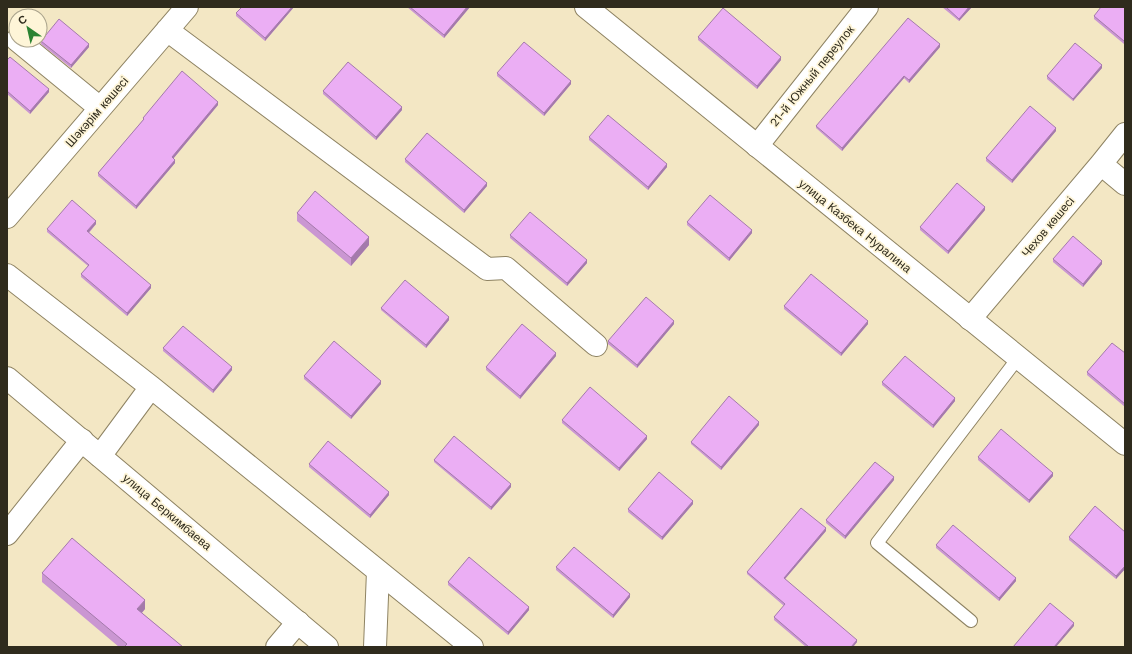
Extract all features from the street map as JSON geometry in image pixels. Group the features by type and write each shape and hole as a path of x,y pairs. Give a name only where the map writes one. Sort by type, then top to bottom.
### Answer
{"street":[{"name":"Шәкәрім көшесі","path":"7,217 187,7"},
{"name":"улица Казбека Нуралина","path":"586,7 1125,444"},
{"name":"21-й Южный переулок","path":"757,146 867,7"},
{"path":"167,30 487,269 506,268 596,345"},
{"path":"28,48 100,108"},
{"name":"Чехов көшесі","path":"970,319 1125,134"},
{"path":"1101,164 1125,184"},
{"path":"7,275 151,387 472,647"},
{"name":"улица Беркимбаева","path":"7,378 327,647"},
{"path":"100,456 151,387"},
{"path":"7,534 82,440"},
{"path":"375,647 378,571"},
{"path":"277,647 298,622"}],"lane":[{"path":"971,621 877,543 1018,358"}],"building":[{"path":"242,7 292,7 265,38 236,13"},
{"path":"410,7 467,7 444,35"},
{"path":"946,7 969,7 959,19"},
{"path":"1101,7 1125,7 1124,41 1094,16"},
{"path":"723,8 781,57 757,86 698,37"},
{"path":"908,18 940,44 909,80 904,76 842,148 816,126"},
{"path":"59,19 89,44 71,65 48,47 48,32"},
{"path":"524,42 571,81 544,113 497,73"},
{"path":"1075,43 1102,65 1073,99 1047,76"},
{"path":"10,57 49,89 30,111 7,91 7,60"},
{"path":"348,62 402,107 376,137 323,91"},
{"path":"182,71 218,102 172,157 175,160 136,206 98,173"},
{"path":"1030,106 1056,128 1012,180 986,158"},
{"path":"608,115 667,164 648,187 589,137"},
{"path":"427,133 487,183 464,210 405,159"},
{"path":"957,183 985,207 948,251 920,227"},
{"path":"315,191 369,237 351,258 297,213"},
{"path":"710,195 752,230 729,258 687,222"},
{"path":"72,200 96,221 87,231 151,285 127,313 81,274 89,265 47,229"},
{"path":"530,212 587,260 567,283 510,235"},
{"path":"1073,236 1102,261 1083,284 1053,259"},
{"path":"811,274 868,321 841,353 784,306"},
{"path":"405,280 449,317 426,345 381,308"},
{"path":"646,297 674,321 637,365 608,341"},
{"path":"522,324 556,353 520,396 486,367"},
{"path":"183,326 232,367 213,390 163,348"},
{"path":"334,341 381,381 351,416 304,376"},
{"path":"1112,343 1125,353 1125,404 1087,372"},
{"path":"905,356 955,398 933,425 882,382"},
{"path":"590,387 647,436 619,468 562,420"},
{"path":"729,396 759,422 721,467 691,442"},
{"path":"1001,429 1053,473 1029,500 978,457"},
{"path":"454,436 511,484 491,507 434,460"},
{"path":"328,441 389,492 370,515 309,464"},
{"path":"875,462 894,477 845,536 826,520"},
{"path":"659,472 693,501 662,537 628,509"},
{"path":"1095,506 1125,532 1125,566 1116,576 1069,537"},
{"path":"801,508 826,528 784,578 857,640 851,647 809,647 774,617 785,604 747,572"},
{"path":"953,525 1016,578 999,598 936,545"},
{"path":"72,538 145,600 137,609 183,647 124,647 127,644 42,573"},
{"path":"574,547 630,594 613,615 556,567"},
{"path":"469,557 529,607 508,632 448,582"},
{"path":"1050,603 1074,623 1054,647 1013,647"}]}
